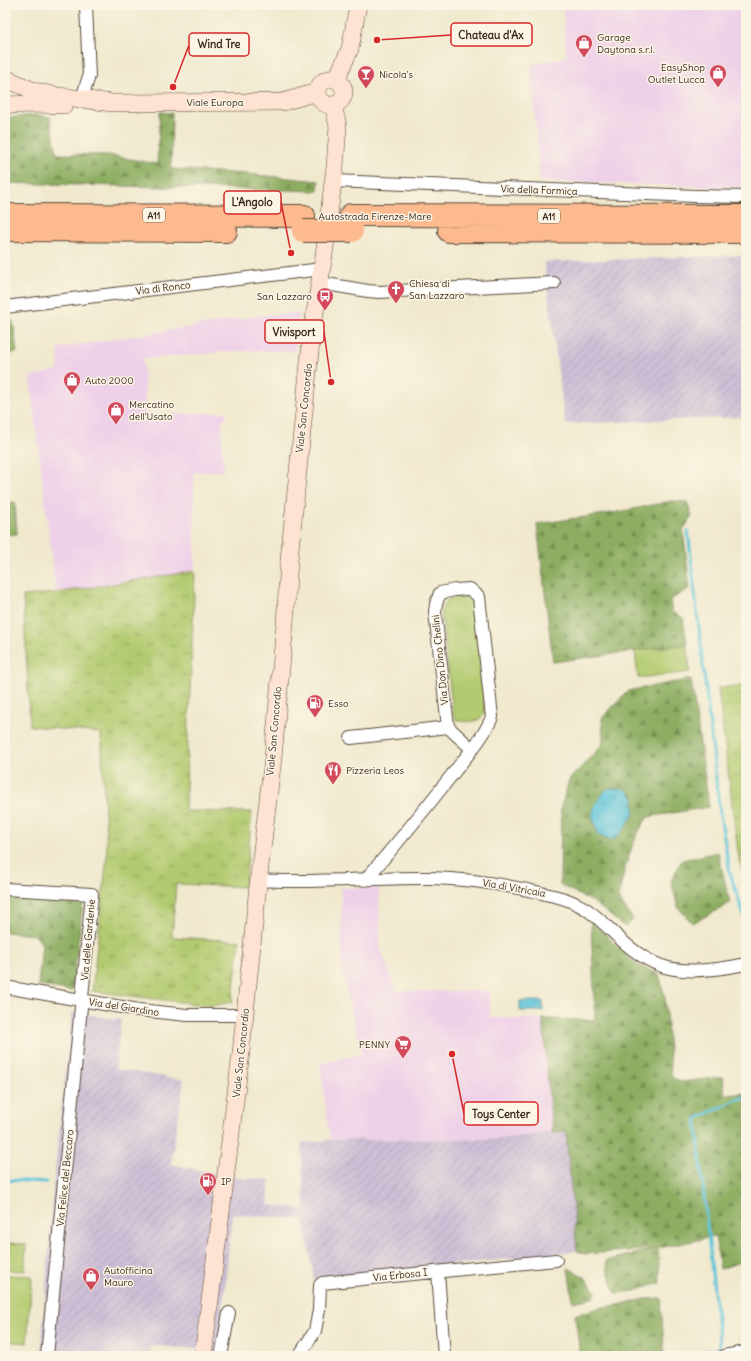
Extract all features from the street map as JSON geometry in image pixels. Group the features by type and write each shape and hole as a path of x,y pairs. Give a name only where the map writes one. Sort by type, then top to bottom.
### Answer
{"highway":[{"name":"Autostrada Firenze-Mare","path":"5,214 304,223"},
{"name":"Autostrada Firenze-Mare","path":"5,230 304,223 746,216"},
{"name":"Autostrada Firenze-Mare","path":"352,223 746,232"}],"main road":[{"path":"336,80 350,49 358,5"},
{"name":"Viale Europa","path":"5,78 34,91 58,96 112,102 283,102 317,92"},
{"path":"332,79 336,80 342,86 344,94 340,102 333,105 324,104 320,101 317,92 320,84 323,81 332,79"},
{"name":"Viale Europa","path":"5,105 99,105 112,102"},
{"name":"Viale San Concordio","path":"203,1356 236,1094 273,758 302,420 312,332 321,276 333,181 338,126 333,105"}],"street":[{"path":"82,98 89,76 86,5"},
{"name":"Via della Formica","path":"333,181 746,197"},
{"name":"Via di Ronco","path":"5,307 321,276 361,290 379,292 554,283"},
{"name":"Via Don Dino Chelini","path":"364,880 405,834 487,729 492,718 479,597 470,589 440,593 436,604 435,612 448,727"},
{"path":"351,738 448,727 472,749"},
{"name":"Via di Vitricaia","path":"259,880 364,880 433,878 474,881 509,886 555,896 574,902 592,912 621,939 644,957 665,967 687,970 709,970 746,964"},
{"name":"Via delle Gardenie","path":"5,889 92,894 82,1000"},
{"name":"Via del Giardino","path":"5,987 139,1010 187,1015 245,1015"},
{"name":"Via Felice del Beccaro","path":"47,1356 82,1000"},
{"name":"Via Erbosa I","path":"299,1356 315,1331 319,1310 320,1285 322,1283 556,1260"},
{"path":"438,1272 444,1356"},
{"path":"221,1356 229,1313"},
{"path":"724,1356 746,1352"}],"shaded area":[{"path":"563,5 746,5 746,188 540,181 531,65 566,57"},
{"path":"746,255 746,417 565,424 544,262"},
{"path":"299,313 295,351 235,351 143,359 146,415 228,412 222,422 224,471 194,472 195,571 56,593 30,377 59,370 58,348 265,315"},
{"path":"341,888 379,888 380,947 396,991 490,991 490,1018 543,1019 552,1133 496,1139 330,1140 320,1064 362,1054 342,973"},
{"path":"72,1012 121,1020 115,1069 184,1080 171,1164 238,1178 270,1180 268,1205 305,1209 301,1143 330,1140 496,1139 566,1131 577,1251 314,1280 304,1219 232,1214 219,1350 151,1346 149,1356 41,1356 54,1180"}],"green space":[{"path":"160,112 172,113 171,169 319,181 318,191 5,183 5,118 35,115 50,117 57,154 108,155 157,164"},
{"path":"13,321 17,352 5,355 5,323"},
{"path":"671,501 687,502 692,516 683,530 690,588 670,600 672,612 683,618 687,644 553,662 537,524 619,512"},
{"path":"15,502 17,534 5,535 5,503"},
{"path":"195,571 185,811 252,812 245,887 176,884 172,937 240,941 232,1002 212,1006 92,991 107,855 101,733 30,726 23,596 56,593"},
{"path":"463,595 471,599 475,605 485,713 480,719 469,722 457,720 453,714 441,611 449,599"},
{"path":"687,644 690,672 638,678 635,651"},
{"path":"691,679 709,807 648,817 642,825 629,856 618,898 633,920 625,927 593,902 560,885 561,807 569,780 603,744 602,718 628,691"},
{"path":"746,685 746,886 738,853 718,688"},
{"path":"718,852 730,903 692,923 678,907 671,881 682,860"},
{"path":"75,896 83,903 72,991 38,985 42,944 35,935 5,932 5,897"},
{"path":"591,921 637,965 659,974 665,998 671,1076 680,1082 723,1077 725,1095 746,1093 746,1260 720,1269 715,1235 699,1240 658,1248 660,1283 635,1291 616,1293 608,1272 606,1261 654,1249 585,1254 577,1251 566,1131 552,1133 543,1019 595,1020"},
{"path":"5,1243 26,1244 25,1271 5,1270"},
{"path":"568,1268 585,1277 596,1293 593,1298 573,1302"},
{"path":"5,1275 32,1276 27,1343 5,1341"},
{"path":"661,1298 664,1352 658,1356 580,1356 575,1315 598,1308 645,1299"}],"water":[{"path":"608,788 626,789 634,798 634,814 623,831 613,840 600,836 593,816 595,805"},
{"path":"520,1001 543,1001 543,1011 520,1011"}],"waterway":[{"path":"688,531 720,814 730,873 746,922"},
{"path":"696,1354 720,1348 696,1119 738,1099 746,1098"},
{"path":"5,1180 46,1182"}],"place":[{"name":"Chateau d'Ax","path":"377,40"},
{"name":"Garage Daytona s.r.l.","path":"584,58"},
{"name":"Wind Tre","path":"173,87"},
{"name":"EasyShop Outlet Lucca","path":"718,88"},
{"name":"Nicola's","path":"366,89"},
{"name":"L'Angolo","path":"291,253"},
{"name":"Chiesa di San Lazzaro","path":"396,304"},
{"name":"San Lazzaro","path":"325,311"},
{"name":"Vivisport","path":"331,382"},
{"name":"Auto 2000","path":"72,395"},
{"name":"Mercatino dell'Usato","path":"116,425"},
{"name":"Esso","path":"315,718"},
{"name":"Pizzeria Leos","path":"333,785"},
{"name":"Toys Center","path":"452,1054"},
{"name":"PENNY","path":"403,1059"},
{"name":"IP","path":"208,1196"},
{"name":"Autofficina Mauro","path":"91,1291"}]}
